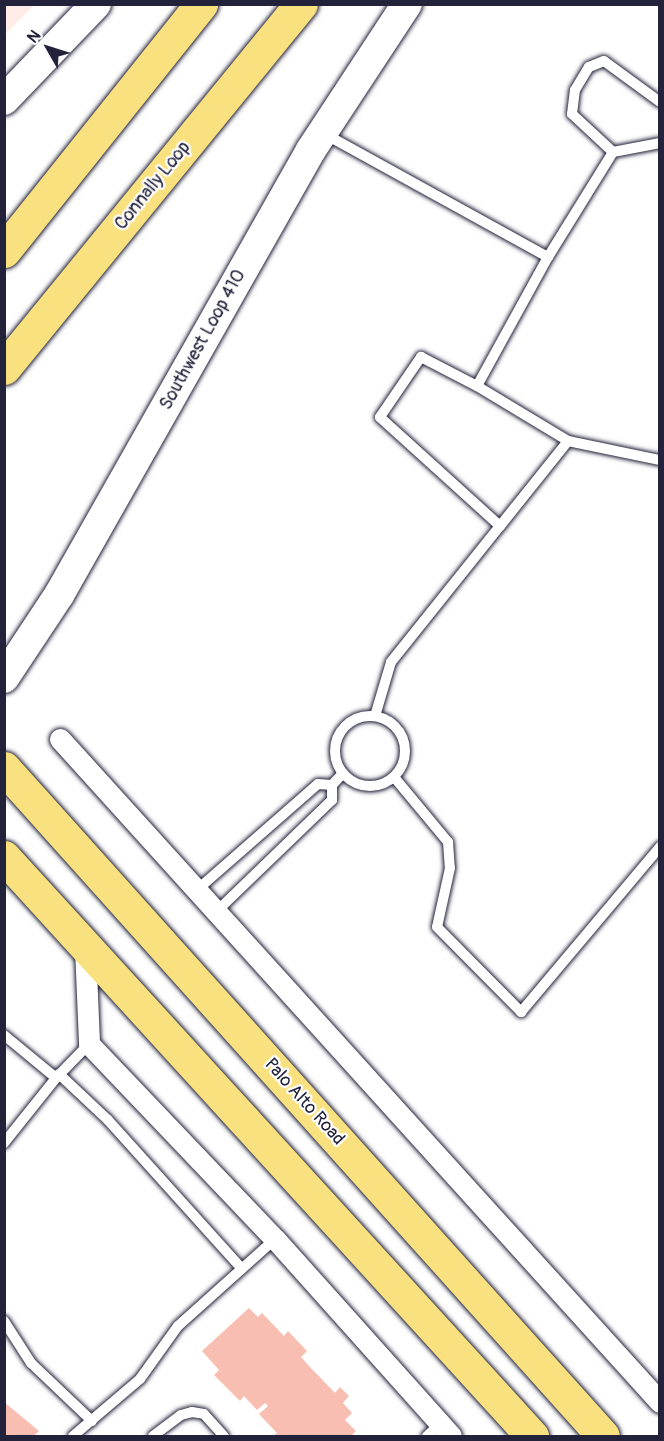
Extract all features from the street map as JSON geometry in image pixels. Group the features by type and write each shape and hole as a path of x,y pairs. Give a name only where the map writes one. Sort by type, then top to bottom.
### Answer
{"main road":[{"path":"4,100 96,4"},
{"path":"4,251 201,4"},
{"name":"Connally Loop","path":"4,368 301,4"},
{"name":"Southwest Loop 410","path":"4,678 59,595 323,133 407,4"},
{"path":"4,640 25,629 59,595"},
{"name":"Palo Alto Road","path":"4,768 603,1437"},
{"path":"4,857 532,1437"}],"street":[{"path":"60,739 660,1402"},
{"path":"85,947 89,1044 275,1239 439,1432"}],"lane":[{"path":"613,152 572,114 575,90 589,67 603,61 660,102"},
{"path":"323,133 548,257"},
{"path":"477,386 548,257 613,152 660,143"},
{"path":"500,526 380,417 421,357 477,386 568,441 660,460"},
{"path":"375,716 391,662 568,441"},
{"path":"375,716 395,726 402,735 405,758 394,777 372,786 361,785 343,773 337,760 338,737 354,720 375,716"},
{"path":"217,911 332,800 332,785 343,773"},
{"path":"394,777 448,842 450,868 437,927 521,1012 660,848"},
{"path":"198,889 318,784 332,785"},
{"path":"4,1035 58,1076 108,1120 242,1269"},
{"path":"4,1143 58,1076 89,1044"},
{"path":"73,1437 140,1379 178,1326 275,1239"},
{"path":"4,1321 31,1362 92,1420"},
{"path":"153,1437 181,1415 192,1412 204,1414 224,1437"}],"shaded area":[{"path":"4,5 34,5 5,35"}],"building":[{"path":"249,1308 258,1317 262,1313 284,1336 288,1331 307,1351 301,1357 310,1367 335,1393 340,1387 349,1396 343,1403 352,1413 345,1420 356,1431 351,1436 273,1436 277,1433 259,1414 268,1406 265,1403 257,1410 244,1396 240,1401 214,1375 219,1370 202,1351"},
{"path":"4,1402 39,1431 34,1436 4,1436"}]}
